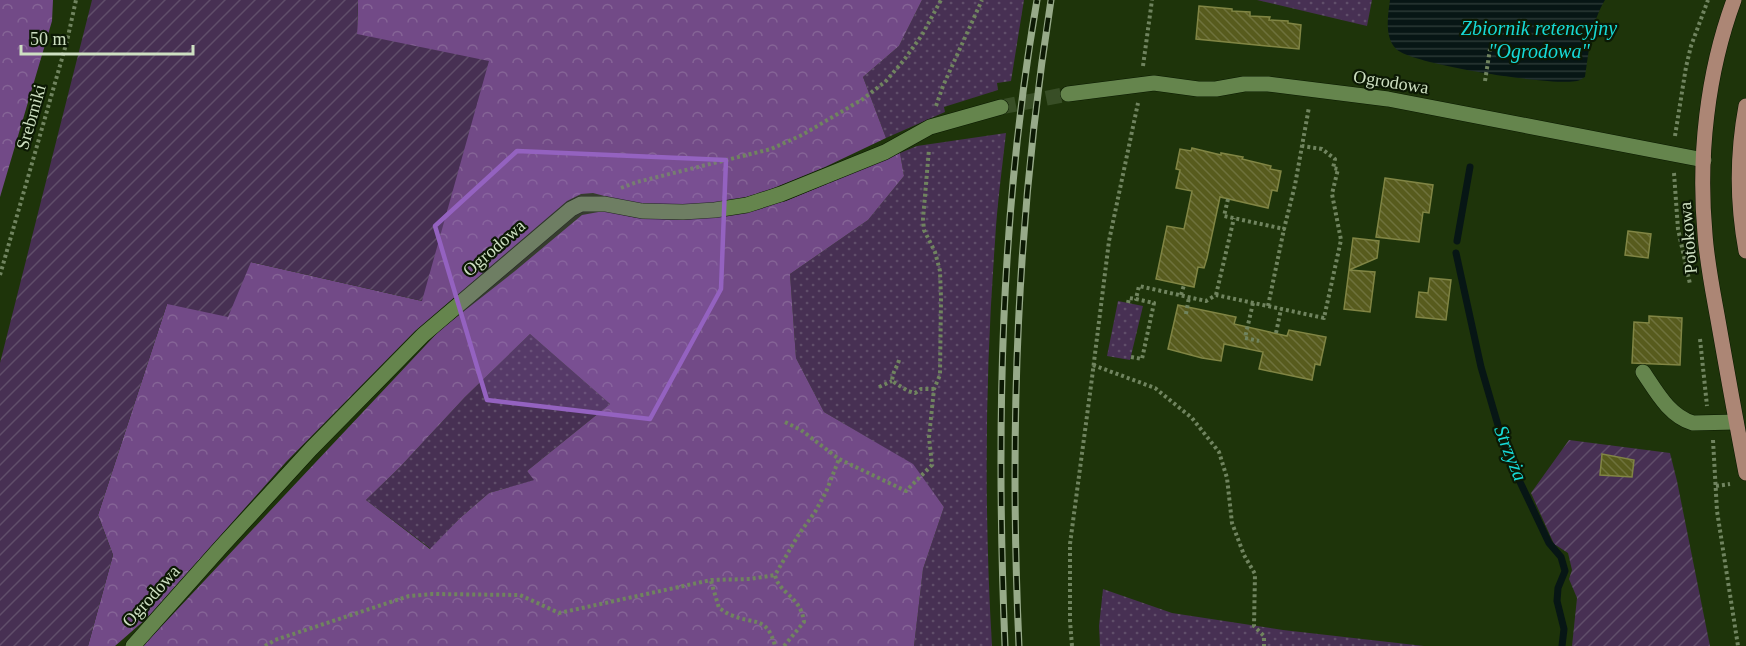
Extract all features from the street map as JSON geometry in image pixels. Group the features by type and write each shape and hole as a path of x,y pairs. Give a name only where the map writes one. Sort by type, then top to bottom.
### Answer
{"main road":[{"path":"1732,4 1746,13"},
{"name":"Potokowa","path":"1732,4 1711,89 1704,160 1705,234 1746,473"},
{"path":"1746,106 1741,146 1739,196 1746,251"}],"street":[{"name":"Ogrodowa","path":"1068,94 1141,84 1170,84 1198,89 1268,84 1377,98 1704,160"},
{"name":"Ogrodowa","path":"133,646 311,449 423,335 571,209 581,204 604,204 642,211 683,212 747,205 781,194 885,152 930,127 1001,107"},
{"path":"1643,372 1665,404 1684,419 1693,423 1736,422"}],"path":[{"name":"Srebrniki","path":"0,275 67,41 76,0"},
{"path":"618,189 637,182 771,148 802,135 863,99 886,81 922,35 941,0"},
{"path":"786,422 801,430 839,459 906,491 932,465 929,437 934,389 940,375 941,298 940,271 935,252 924,230 923,219 930,127 943,86 982,0"},
{"path":"1141,84 1152,0"},
{"path":"1690,285 1678,229 1674,171 1675,135 1691,46 1708,0"},
{"path":"1485,81 1490,49"},
{"path":"1268,306 1310,104"},
{"path":"1072,646 1070,544 1109,241 1137,109"},
{"path":"1136,299 1139,286 1206,301 1216,295 1324,318 1341,240 1332,194 1338,169 1333,168 1335,159 1322,149 1302,146"},
{"path":"1228,199 1224,216 1284,229"},
{"path":"1216,295 1234,218"},
{"path":"1181,295 1184,285"},
{"path":"1185,314 1189,297"},
{"path":"1128,303 1130,298 1154,303 1142,359 1131,357"},
{"path":"1253,303 1245,338 1259,341"},
{"path":"1276,333 1281,309"},
{"path":"1698,328 1715,451 1718,511 1738,646"},
{"path":"892,381 899,360"},
{"path":"1093,365 1155,388 1192,418 1219,452 1227,478 1232,523 1244,555 1255,574 1254,626 1264,636 1264,646"},
{"path":"892,381 915,393 921,389 934,389"},
{"path":"879,387 892,381"},
{"path":"784,646 804,622 803,612 777,583 775,575 821,502 839,459"},
{"path":"265,646 275,640 409,596 520,595 559,613 711,580 750,579 775,575"},
{"path":"711,580 719,608 732,616 757,621 767,628 775,646"}],"highlighted area":[{"path":"517,151 726,160 721,289 650,419 487,400 435,226"}],"shaded area":[{"path":"92,0 358,0 357,34 489,61 422,301 251,262 228,317 167,304 98,515 113,555 88,646 0,646 0,363"},
{"path":"922,0 1024,0 1011,81 997,83 998,90 944,107 945,112 886,138 863,77 899,46"},
{"path":"1257,0 1372,0 1367,26"},
{"path":"1006,133 996,228 988,393 987,494 992,646 914,646 923,569 944,507 912,464 824,412 796,358 790,274 868,220 904,176 900,153 917,146"},
{"path":"1118,301 1143,306 1130,360 1107,356"},
{"path":"530,334 610,404 527,471 535,480 489,493 460,518 431,549 366,500 465,397"},
{"path":"1569,440 1670,453 1710,646 1572,646 1577,598 1569,579 1572,570 1568,553 1554,544 1531,493"},
{"path":"1103,589 1172,613 1283,630 1424,646 1100,646 1099,626"}],"green space":[{"path":"0,0 53,0 52,21 0,197"},
{"path":"358,0 922,0 899,46 863,77 886,138 825,167 764,192 722,204 643,206 593,193 581,194 567,201 415,331 286,462 146,619 115,646 88,646 113,555 98,515 167,304 251,262 422,301 357,34"},
{"path":"900,153 904,176 868,220 790,274 796,358 824,412 913,464 944,507 923,569 914,646 143,646 440,330 582,215 604,211 637,218 682,220 723,216 786,201","holes":["530,334 610,404 527,471 534,480 489,493 460,518 430,549 366,500 465,397"]}],"water":[{"name":"Zbiornik retencyjny \"Ogrodowa\"","path":"1390,0 1605,0 1600,9 1589,47 1585,77 1578,81 1563,82 1484,73 1408,55 1396,49 1388,32"}],"building":[{"path":"1199,6 1250,12 1250,16 1270,17 1269,20 1288,21 1288,23 1301,25 1299,49 1196,39"},
{"path":"1192,148 1221,155 1221,153 1243,157 1242,159 1271,166 1270,169 1281,171 1277,191 1272,190 1268,208 1220,197 1207,258 1204,268 1198,267 1194,287 1156,279 1167,226 1184,229 1192,191 1176,188 1180,170 1176,169 1180,149 1191,151"},
{"path":"1385,178 1433,185 1429,213 1423,212 1419,242 1376,237"},
{"path":"1628,231 1651,234 1648,258 1625,255"},
{"path":"1353,238 1379,241 1377,258 1349,270"},
{"path":"1349,270 1375,272 1370,312 1344,309"},
{"path":"1430,278 1451,280 1446,320 1416,317 1419,292 1428,293"},
{"path":"1178,305 1236,317 1234,324 1287,336 1289,330 1326,337 1320,365 1315,364 1312,380 1259,369 1263,352 1224,344 1221,361 1168,349"},
{"path":"1649,316 1682,318 1680,365 1632,363 1634,322 1649,323"},
{"path":"1602,454 1634,460 1632,477 1600,475"}],"waterway":[{"name":"Strzyża","path":"1457,241 1470,167"},
{"name":"Strzyża","path":"1456,253 1481,367 1500,432 1510,461 1549,543 1561,557 1565,571 1558,588 1557,601 1564,629 1562,646"}],"tunnel":[{"path":"1001,107 1068,94"}],"railway":[{"path":"1005,646 1001,403 1008,241 1015,160 1037,0"},
{"path":"1019,646 1015,483 1019,322 1030,162 1051,0"}]}
